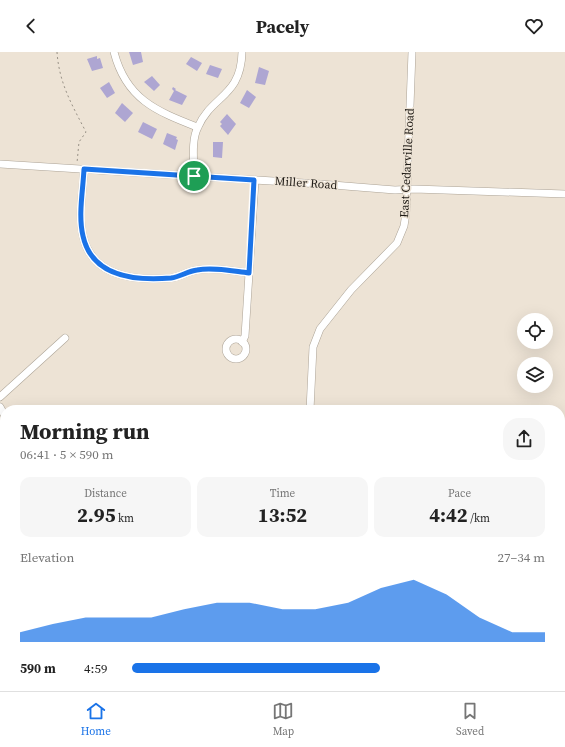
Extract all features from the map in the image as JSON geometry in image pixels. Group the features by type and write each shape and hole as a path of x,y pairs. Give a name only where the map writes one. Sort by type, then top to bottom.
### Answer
{"street":[{"path":"114,52 125,79 146,103 162,113 197,127"},
{"path":"194,176 195,132 204,116 233,86 238,75 242,52"},
{"name":"East Cedarville Road","path":"310,405 312,357 316,338 325,321 351,290 397,243 404,226 407,190 412,52"},
{"name":"Miller Road","path":"0,164 395,190 565,194"},
{"path":"84,169 81,221 83,235 89,251 104,268 126,277 171,278 204,269 249,273"},
{"path":"242,342 245,336 254,180"},
{"path":"0,397 65,338"}],"path":[{"path":"57,52 59,73 67,95 86,132 79,142 76,166"}],"building":[{"path":"129,52 141,52 143,62 133,65"},
{"path":"97,56 97,59 100,58 103,68 92,71 87,59"},
{"path":"191,57 202,63 197,71 186,64"},
{"path":"210,65 222,69 218,78 206,74"},
{"path":"259,67 269,71 265,85 255,83"},
{"path":"152,76 160,85 154,91 144,82"},
{"path":"109,82 115,93 107,98 100,88"},
{"path":"173,87 176,89 175,90 187,96 182,105 169,100 174,91 172,89"},
{"path":"247,90 256,97 249,108 240,103"},
{"path":"122,103 133,113 125,122 115,113"},
{"path":"227,114 236,124 228,135 220,126 222,124 220,122"},
{"path":"143,122 157,129 152,139 138,132"},
{"path":"167,133 177,137 176,139 178,140 175,150 163,144"},
{"path":"213,142 223,142 222,158 213,157"}],"route":[{"path":"84,169 194,176 254,180 249,273 204,269 190,271 171,278 126,277 104,268 89,251 83,235 81,221 84,169"}]}
